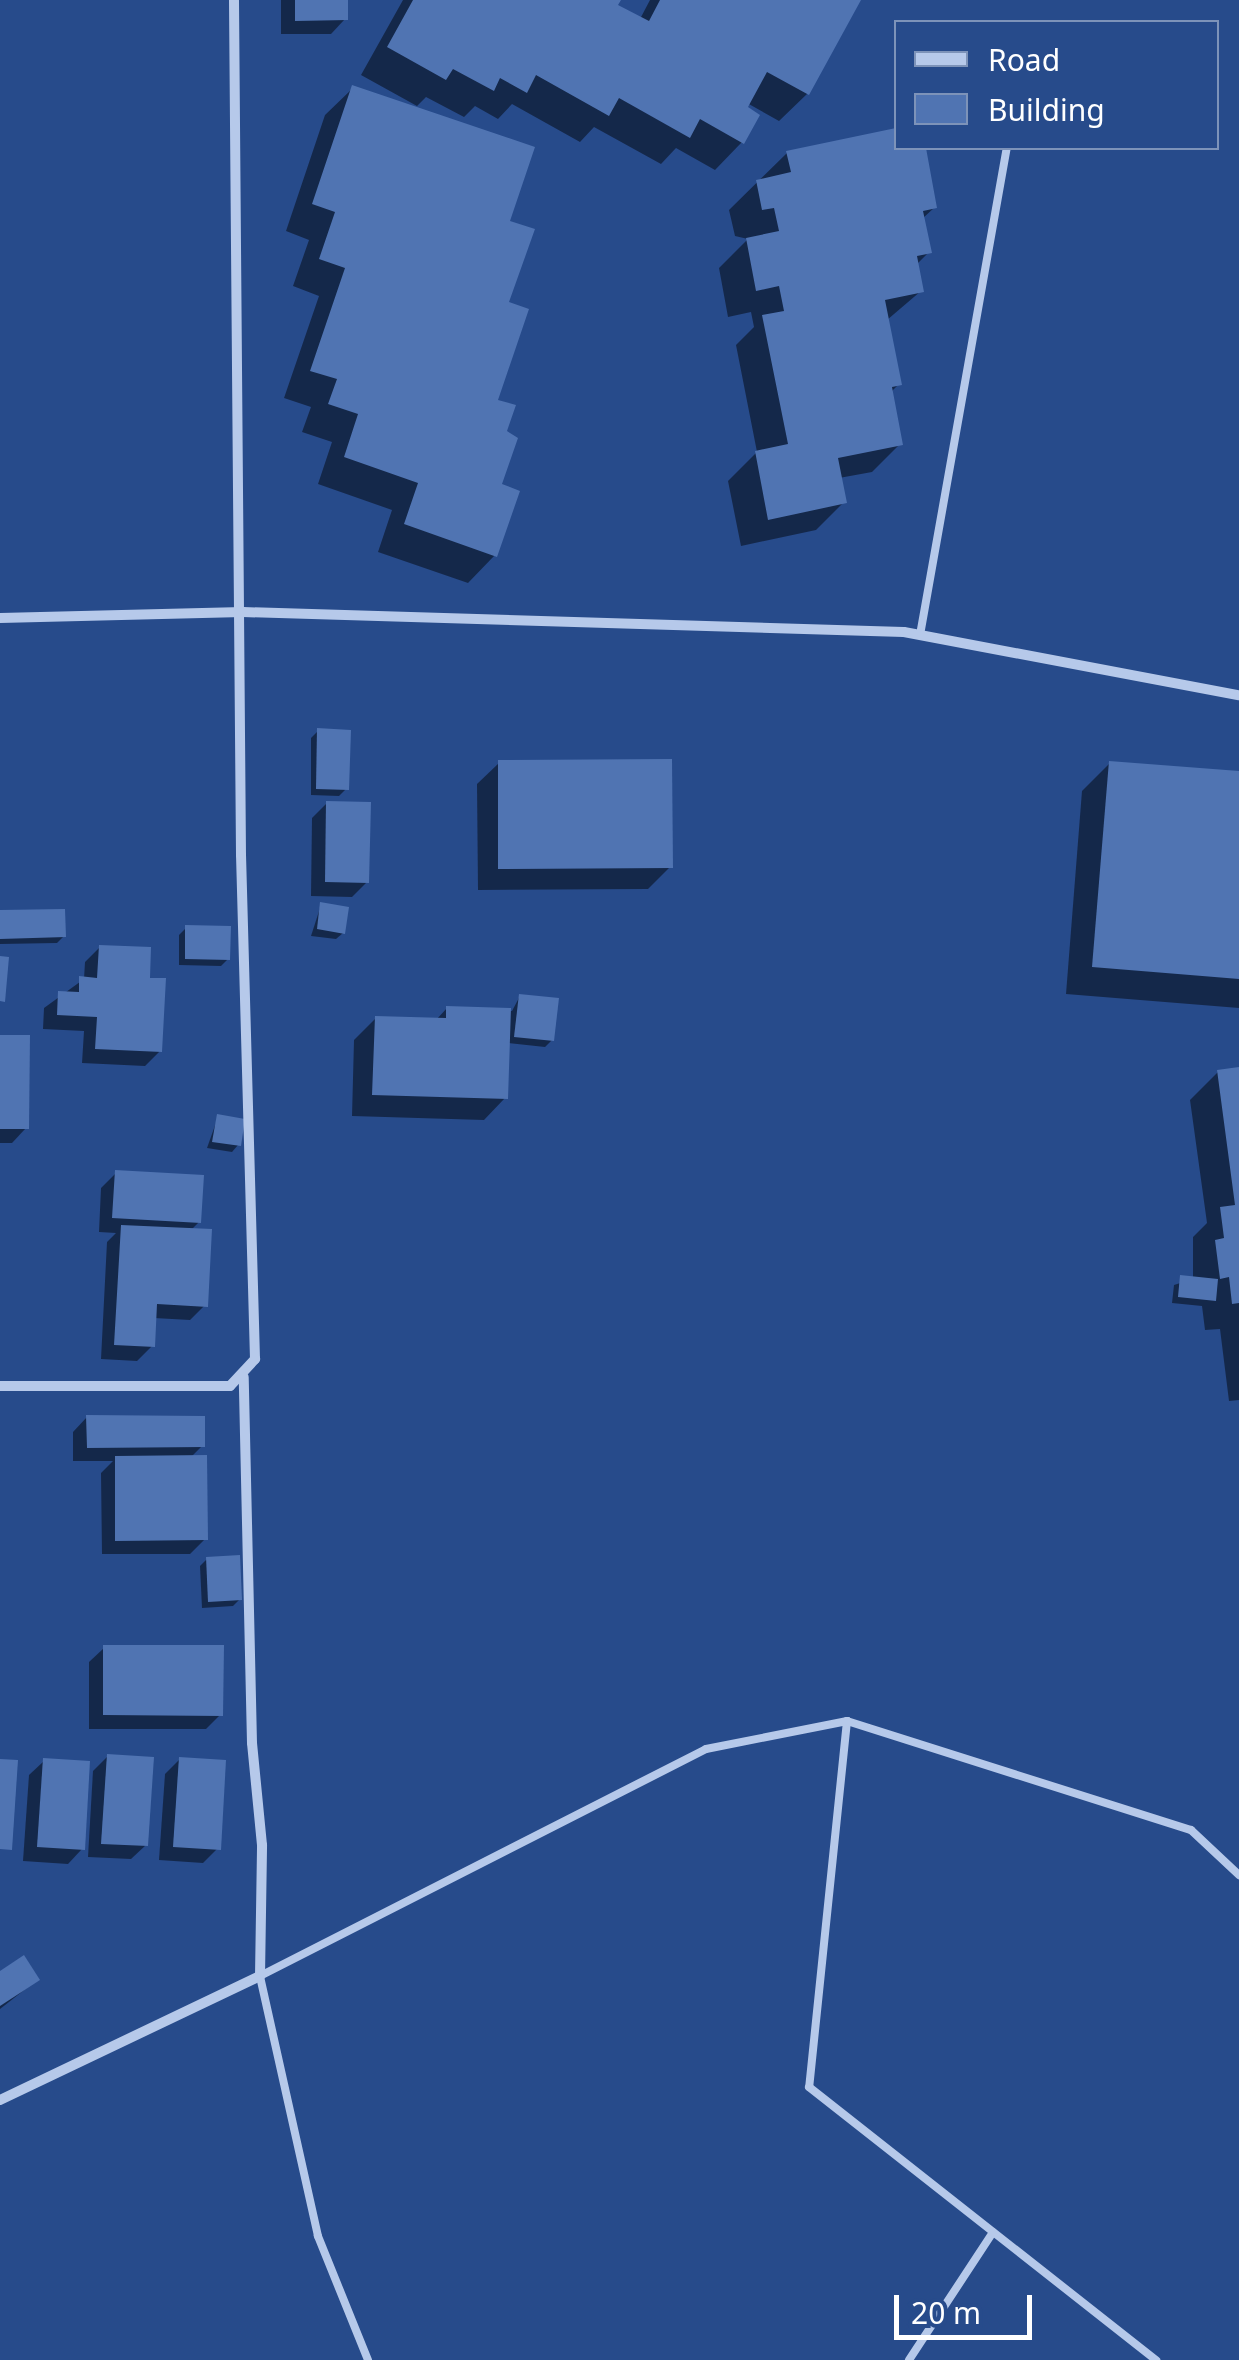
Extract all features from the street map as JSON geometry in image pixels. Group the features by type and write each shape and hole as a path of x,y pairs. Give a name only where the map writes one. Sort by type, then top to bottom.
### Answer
{"street":[{"path":"0,1386 230,1386 244,1376 255,1358 241,855 243,612 234,0"},
{"path":"0,618 243,612 920,635 1239,695"},
{"path":"0,2100 260,1976 262,1845 252,1743 244,1376"}],"lane":[{"path":"920,635 1007,150"},
{"path":"847,1721 809,2087 1156,2360"},
{"path":"368,2360 318,2236 260,1976 706,1749 847,1721 1192,1830 1239,1876"},
{"path":"909,2360 993,2232"}],"building":[{"path":"295,0 348,0 348,20 295,21"},
{"path":"413,0 621,0 618,5 649,21 660,0 861,0 809,95 767,72 748,107 760,115 744,144 700,119 690,138 619,98 609,116 536,75 527,93 500,78 494,91 453,69 446,80 387,47"},
{"path":"352,85 535,147 510,221 535,229 509,302 529,309 498,400 516,405 507,431 518,438 502,484 520,491 497,557 404,524 418,483 344,457 358,414 328,404 337,379 310,371 345,268 319,259 335,212 312,204"},
{"path":"894,128 894,150 926,150 937,208 923,211 932,253 917,256 924,292 885,300 902,385 892,387 903,445 838,458 847,503 768,520 755,451 788,444 762,315 784,311 779,286 756,291 746,238 779,231 774,208 762,210 756,180 791,172 786,151"},
{"path":"317,728 351,730 349,790 316,789"},
{"path":"672,759 673,868 498,869 498,760"},
{"path":"1109,761 1239,771 1239,979 1092,967"},
{"path":"326,801 371,802 369,883 325,882"},
{"path":"320,902 349,907 345,934 317,929"},
{"path":"65,909 66,937 0,939 0,910"},
{"path":"185,925 231,926 230,960 185,959"},
{"path":"99,945 151,947 150,978 166,978 162,1052 95,1049 97,1017 57,1015 58,991 79,992 79,976 97,978"},
{"path":"0,956 9,957 5,1002 0,1001"},
{"path":"519,994 559,998 554,1041 514,1037"},
{"path":"446,1006 511,1008 508,1099 372,1095 375,1016 446,1018"},
{"path":"0,1035 30,1035 29,1129 0,1129"},
{"path":"1239,1067 1239,1303 1232,1304 1229,1277 1220,1279 1215,1240 1224,1238 1220,1207 1235,1205 1217,1070"},
{"path":"217,1114 245,1119 241,1146 212,1142"},
{"path":"115,1170 204,1175 201,1223 112,1218"},
{"path":"121,1225 212,1229 208,1307 157,1304 155,1347 114,1345"},
{"path":"1180,1275 1218,1279 1216,1301 1178,1297"},
{"path":"86,1415 205,1416 205,1447 87,1448"},
{"path":"207,1455 208,1540 115,1541 115,1456"},
{"path":"240,1555 242,1600 208,1602 206,1557"},
{"path":"103,1645 224,1645 223,1716 103,1715"},
{"path":"107,1754 154,1757 148,1846 101,1844"},
{"path":"179,1757 226,1760 221,1850 173,1847"},
{"path":"43,1758 90,1761 85,1850 37,1847"},
{"path":"0,1759 18,1760 12,1850 0,1849"},
{"path":"24,1955 40,1980 0,2006 0,1971"}]}
